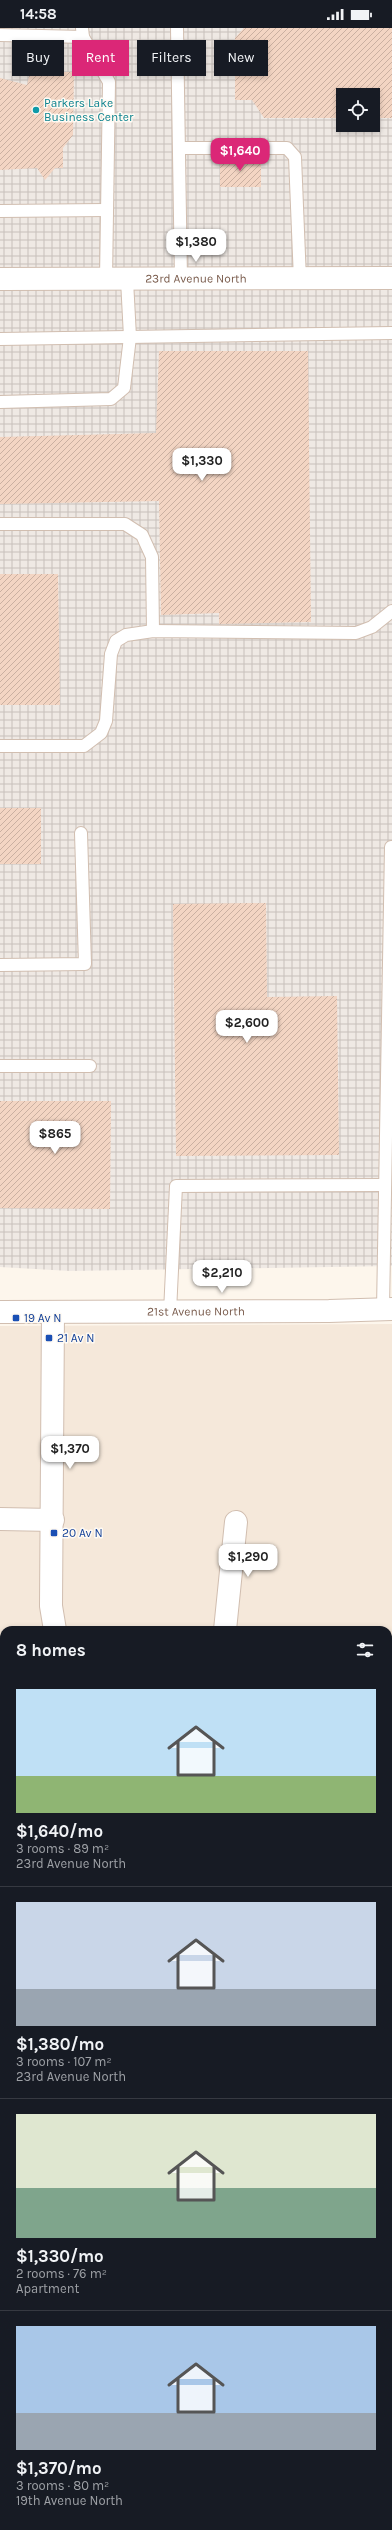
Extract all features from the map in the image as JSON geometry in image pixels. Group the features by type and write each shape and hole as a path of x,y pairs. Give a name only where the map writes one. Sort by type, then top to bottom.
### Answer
{"street":[{"name":"23rd Avenue North","path":"0,279 300,280 392,278"},
{"name":"21st Avenue North","path":"0,1312 170,1312 387,1309"},
{"path":"53,1312 53,1520 51,1606 54,1626"},
{"path":"0,1519 53,1520"},
{"path":"225,1626 236,1522"}],"lane":[{"path":"178,28 181,280"},
{"path":"0,35 82,32 109,82 106,210 116,280 130,337 124,388 111,399 0,402"},
{"path":"179,148 287,148 295,157 300,280"},
{"path":"0,211 106,210"},
{"path":"0,339 392,333"},
{"path":"0,524 125,524 142,535 152,557 153,632"},
{"path":"0,746 84,746 101,734 106,721 111,654 116,641 126,634 153,632 356,633 372,627 392,611"},
{"path":"0,965 85,964 81,833"},
{"path":"387,1309 384,1185 391,847"},
{"path":"0,1066 90,1066"},
{"path":"170,1312 176,1186 384,1185"}],"shaded area":[{"path":"0,28 392,28 392,1266 70,1271 0,1267"},
{"path":"392,1324 392,1626 0,1626 0,1326"}],"building":[{"path":"244,28 392,28 392,118 380,118 380,88 336,88 336,118 264,118 252,100 235,100 235,76 268,76 268,40 235,40"},
{"name":"Parkers Lake Business Center","path":"64,72 72,72 72,76 74,76 73,135 63,148 63,168 55,168 45,180 37,168 0,170 0,78 27,85 29,76 64,76"},
{"path":"220,157 261,157 261,187 220,187"},
{"path":"159,351 308,351 311,622 219,624 219,613 161,615 159,501 0,504 0,437 156,433"},
{"path":"0,574 58,574 60,705 0,705"},
{"path":"0,808 41,808 41,864 0,864"},
{"path":"266,903 267,997 337,996 339,1155 176,1156 173,904"},
{"path":"0,1101 111,1101 110,1209 0,1208"}],"place":[{"name":"Parkers Lake Business Center","path":"36,110"},
{"name":"19 Av N","path":"16,1318"},
{"name":"21 Av N","path":"49,1338"},
{"name":"20 Av N","path":"54,1533"}]}
